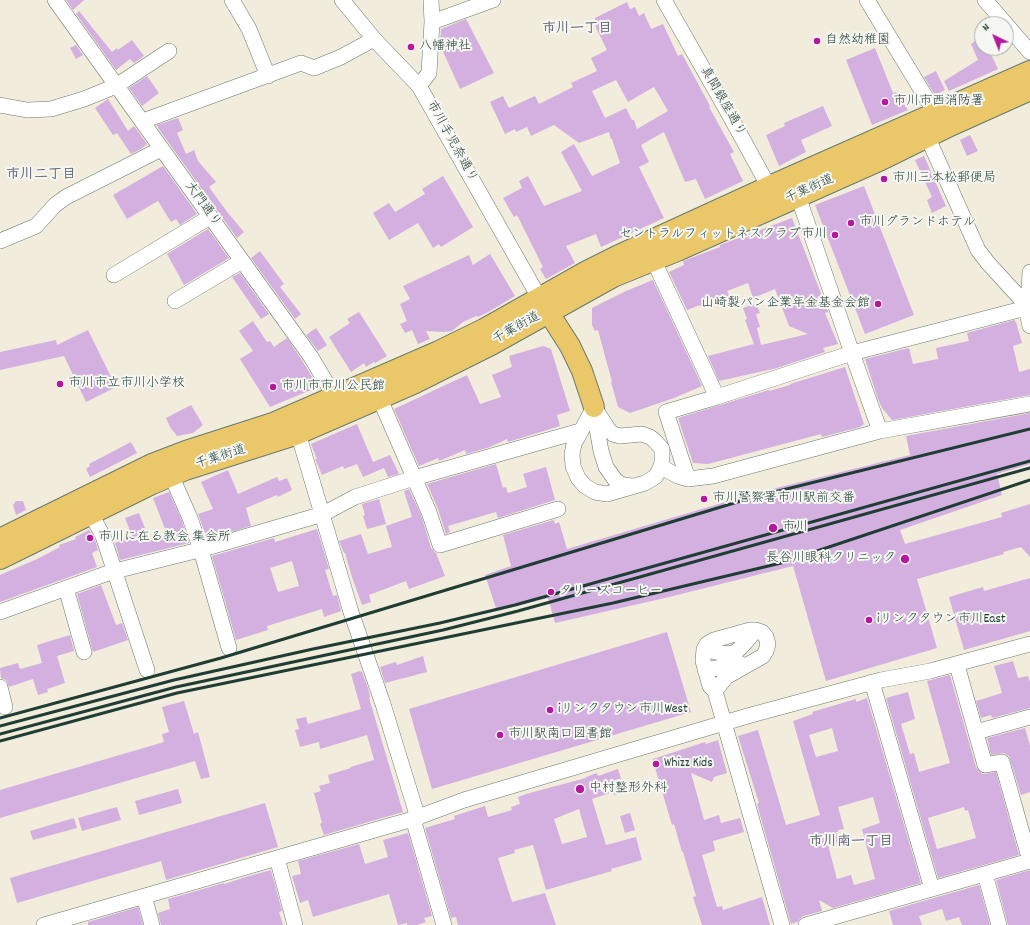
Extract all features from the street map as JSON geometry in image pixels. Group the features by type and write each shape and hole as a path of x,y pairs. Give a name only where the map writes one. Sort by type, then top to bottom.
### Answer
{"highway":[{"name":"千葉街道","path":"0,540 170,457 273,424 340,406 379,398 460,361 544,305 587,272 616,257 774,196 928,124 1030,72"},
{"name":"千葉街道","path":"0,558 171,475 298,433 340,406 502,320 544,305 677,250 774,196 798,196 881,159 928,124 1030,89"}],"main road":[{"path":"544,305 563,334 576,358 594,407"}],"street":[{"name":"大門通り","path":"55,0 311,357 340,406"},
{"path":"232,0 249,29 268,76"},
{"name":"市川手児奈通り","path":"342,0 374,39 419,86 544,305"},
{"path":"419,86 429,73 432,22 431,0"},
{"path":"432,22 492,0"},
{"name":"真間銀座通り","path":"664,0 774,196"},
{"path":"867,0 928,124 978,250 1026,305"},
{"path":"985,0 1030,52"},
{"path":"143,121 301,63 314,68 341,57 374,39"},
{"path":"0,105 27,110 51,108 84,98 116,86 170,51"},
{"path":"0,241 36,226 55,205 66,197 162,149"},
{"path":"798,196 880,431"},
{"path":"114,275 210,217"},
{"path":"653,259 717,397"},
{"path":"175,301 242,261"},
{"path":"1030,272 1029,291 1026,305 1030,326"},
{"path":"688,479 666,412 852,353 1026,305"},
{"path":"379,398 430,512 440,545 558,508"},
{"path":"661,467 678,476 688,479 713,476 880,431 1030,404"},
{"path":"594,407 613,434 620,436 642,434 650,436 662,449 661,467 655,477 607,494 595,492 585,486 578,478 572,454 574,444 594,407"},
{"path":"594,407 601,451 606,467 616,481 623,485 632,486"},
{"path":"0,612 115,571 201,550 323,514 355,497 414,478 580,431"},
{"path":"298,433 351,612 383,704 444,925"},
{"path":"601,451 607,439 613,434"},
{"path":"171,475 190,518 201,550 229,648"},
{"path":"91,514 103,536 147,670"},
{"path":"66,588 84,652"},
{"path":"715,691 726,677 763,656 768,644 766,637 762,632 756,630 736,652 729,654 704,649 703,661 710,686 715,691 782,925"},
{"path":"44,925 73,921 144,896 415,818 464,800 724,723 872,682 930,671 1029,648"},
{"path":"705,670 730,667 754,661"},
{"path":"806,925 1030,861 1002,762 985,765 957,665"},
{"path":"872,682 932,889"},
{"path":"0,687 5,707"},
{"path":"976,732 1029,722"},
{"path":"277,858 295,925"},
{"path":"985,874 1000,925"},
{"path":"144,896 152,925"}],"building":[{"path":"66,0 84,0 73,10"},
{"path":"627,2 630,9 635,7 639,16 644,13 651,29 663,24 678,56 682,54 734,152 730,154 743,181 705,199 696,179 685,182 664,132 641,145 649,162 639,167 664,218 601,247 596,234 566,246 575,263 546,279 540,269 543,267 517,215 514,217 503,198 522,188 519,181 528,176 544,206 582,191 561,152 574,144 592,176 620,163 609,132 579,143 554,125 531,136 527,127 516,132 515,129 505,134 490,102 503,96 509,108 535,96 539,104 573,87 571,83 597,71 591,58 607,50 596,28 595,18","holes":["616,80 628,102 654,87 668,111 637,129 634,120 632,120 626,108 605,118 592,91"]},
{"path":"79,11 112,52 117,48 118,50 132,40 144,56 134,63 130,59 116,70 76,14"},
{"path":"466,19 494,73 460,89 440,45 441,29"},
{"path":"974,42 974,51 971,44"},
{"path":"76,45 83,55 76,59 70,48"},
{"path":"875,48 893,93 896,92 908,110 872,125 846,60"},
{"path":"976,56 992,56 998,69 949,91 944,81 978,60"},
{"path":"936,71 945,90 935,95 924,77"},
{"path":"147,76 159,93 142,106 129,88"},
{"path":"108,99 128,131 134,126 147,144 141,149 131,154 117,133 113,135 95,108"},
{"path":"823,106 832,126 801,140 806,152 779,166 766,135 785,126 784,123"},
{"path":"178,118 183,130 177,133 186,154 194,150 198,161 216,182 209,187 244,232 237,238 158,128 157,125"},
{"path":"970,135 978,151 967,156 960,140"},
{"path":"924,156 946,206 932,213 927,200 932,197 915,160"},
{"path":"163,166 197,214 180,225 176,219 171,222 158,201 127,219 113,195"},
{"path":"443,176 473,227 441,247 439,244 433,248 418,223 389,240 373,213 389,203 395,212 425,194 422,189"},
{"path":"864,186 914,315 865,334 815,205"},
{"path":"792,218 828,312 825,313 838,344 823,348 825,352 777,368 719,381 708,356 754,344 745,320 747,319 743,308 756,303 760,313 756,314 760,327 757,328 761,345 808,334 789,326 775,289 753,298 748,283 727,291 730,296 687,310 669,272 684,265 683,261 720,247 720,245"},
{"path":"208,229 229,258 184,285 167,254"},
{"path":"260,251 284,284 280,287 301,314 295,319 251,258"},
{"path":"490,254 515,296 478,317 476,316 463,322 452,331 426,331 430,339 418,344 412,330 405,333 400,324 407,321 400,304 410,299 403,286 469,255 473,265"},
{"path":"240,273 269,314 261,319 232,277"},
{"path":"653,280 702,386 674,398 630,413 618,407 598,330 595,331 592,325 592,308 626,291"},
{"path":"359,312 387,356 366,367 364,363 351,372 329,337 350,323 347,319"},
{"path":"1014,320 1016,322 1022,343 1013,346 1019,372 1030,369 1030,395 892,420 882,408 865,359 909,348 913,364 938,359 936,348 969,341 967,333"},
{"path":"253,321 267,342 270,341 274,347 287,338 318,387 270,407 240,359 253,351 239,331"},
{"path":"316,328 327,345 318,351 306,335"},
{"path":"88,330 116,387 86,402 64,356 0,370 0,352 56,340 57,345"},
{"path":"543,346 551,349 570,411 557,415 560,426 508,442 507,439 490,447 466,454 465,450 439,461 438,458 419,466 394,409 467,375 480,404 501,397 492,375 512,367 509,356"},
{"path":"845,367 864,424 860,427 822,437 821,434 708,464 693,463 678,418"},
{"path":"191,405 203,425 193,433 177,436 170,427 166,418"},
{"path":"1030,413 1030,464 997,474 1002,495 900,530 905,544 1002,517 1001,513 1030,504 1030,557 1021,547 1003,552 1004,554 917,579 937,648 826,681 793,566 665,598 555,623 548,598 497,611 485,575 511,566 503,535 554,520 555,524 559,522 567,549 752,494 910,455 906,436"},
{"path":"357,424 373,462 390,455 399,474 388,477 384,468 363,477 357,464 344,469 343,466 322,475 315,459 317,459 311,444"},
{"path":"131,442 137,453 90,477 86,469 90,466 89,464"},
{"path":"496,464 503,488 506,487 508,493 527,487 523,474 546,467 555,500 498,518 496,512 448,526 450,532 446,534 438,509 427,484"},
{"path":"228,470 238,494 277,477 279,481 287,478 292,490 278,497 277,495 246,508 251,526 207,539 198,514 213,509 201,482"},
{"path":"409,489 421,515 431,548 436,553 445,576 409,589 406,581 369,595 371,602 362,605 345,553 339,541 361,534 368,554 392,547 386,526 412,517 404,491"},
{"path":"169,492 182,521 189,543 120,560 115,543 132,536 125,518 139,513 150,541 167,534 153,498"},
{"path":"379,499 386,524 367,529 363,516 365,515 362,504"},
{"path":"16,501 23,501 26,510 16,515 13,505"},
{"path":"317,529 329,569 325,570 333,596 337,595 341,611 324,617 322,609 267,626 268,630 236,640 212,556 274,538 275,542","holes":["292,561 299,586 278,592 270,568"]},
{"path":"89,530 95,540 98,550 92,553 97,567 0,602 0,575 37,559 60,547 59,545 76,539 75,537"},
{"path":"1030,578 1030,631 964,650 949,597 983,587 984,591"},
{"path":"101,585 116,625 122,623 128,640 93,652 77,594"},
{"name":"iリンクタウン市川West","path":"667,632 691,712 432,789 409,709"},
{"path":"70,635 74,651 57,656 65,683 47,689 48,692 38,695 33,679 9,687 6,680 1,678 0,668 18,663 20,669 42,663 37,645"},
{"path":"423,656 427,672 385,683 380,667 396,662 397,665"},
{"path":"1013,661 1018,678 1028,676 1030,682 1030,708 992,718 991,715 981,718 976,701 1002,693 994,666"},
{"path":"360,671 362,672 368,688 369,698 403,812 324,835 320,824 322,823 314,793 321,791 319,786 330,783 328,775 374,760 367,735 320,749 319,742 300,747 295,730 299,729 296,719 306,717 308,724 361,709 351,674"},
{"path":"950,675 976,767 983,774 996,772 1019,855 938,878 886,698 908,692 915,719 901,724 910,754 914,753 919,772 950,763 927,681","holes":["964,807 965,811 968,810 976,838 937,849 928,818"]},
{"path":"867,698 921,883 833,908 819,900 822,911 803,916 797,922 791,924 757,804 759,803 738,736 758,730 786,825 820,815 793,721 813,714 812,712 856,699 856,702","holes":["832,728 838,751 816,757 809,735","873,797 880,823 862,829 875,879 854,885 851,875 837,879 828,845 839,842 836,832 844,829 838,807"]},
{"path":"184,701 194,734 198,732 210,777 201,779 195,761 0,818 0,790 164,742 162,734 169,732 162,707"},
{"path":"1025,728 1030,746 1030,792 1021,795 1009,756 1004,753 991,755 987,738"},
{"path":"718,740 727,773 714,777 712,782 691,773 704,820 719,815 721,823 740,818 744,832 713,841 715,851 702,855 717,907 722,906 723,910 762,897 770,925 702,925 693,897 696,896 683,852 674,824 672,825 656,771 653,759 705,742 706,744"},
{"path":"618,769 625,792 614,795 613,792 592,799 606,845 636,837 642,860 611,869 612,871 546,890 533,845 514,850 515,853 498,858 512,902 545,893 556,925 458,925 456,917 451,918 425,828 455,819 454,816 485,806 488,817 512,810 511,807 520,804 518,797 586,778 597,773 598,776","holes":["579,809 587,837 562,844 554,819"]},
{"path":"178,789 182,803 139,815 135,801"},
{"path":"265,803 278,847 166,880 161,861 17,903 10,878"},
{"path":"117,807 121,820 82,831 78,818"},
{"path":"630,813 635,830 625,833 620,816"},
{"path":"74,818 77,828 33,840 30,831"},
{"path":"408,833 432,916 424,918 426,922 417,925 407,925 407,923 398,925 389,894 313,917 308,900 300,903 292,876 301,874 298,861 359,844 365,864 388,857 383,840"},
{"path":"271,870 282,911 279,912 283,925 161,925 158,913 170,909 168,899"},
{"path":"1030,870 1030,925 1008,925 996,880"},
{"path":"979,885 990,925 962,925 959,917 946,921 942,909 919,916 922,925 893,925 889,911"},
{"path":"138,907 143,925 88,925 88,922"}],"railway":[{"path":"0,718 221,658 754,497 1030,429"},
{"path":"0,726 174,680 440,623 515,605 1030,461"},
{"path":"0,734 176,687 443,630 518,611 1030,468"},
{"path":"0,741 177,693 613,603 781,563 1030,480"}],"place":[{"name":"自然幼稚園","path":"817,41"},
{"name":"八幡神社","path":"411,47"},
{"name":"市川市西消防署","path":"885,102"},
{"name":"市川三本松郵便局","path":"884,179"},
{"name":"市川グランドホテル","path":"851,223"},
{"name":"セントラルフィットネスクラブ市川","path":"835,235"},
{"name":"山崎製パン企業年金基金会館","path":"878,304"},
{"name":"市川市立市川小学校","path":"60,384"},
{"name":"市川市市川公民館","path":"273,387"},
{"name":"市川警察署市川駅前交番","path":"704,499"},
{"name":"市川","path":"773,528"},
{"name":"市川に在る教会 集会所","path":"90,538"},
{"name":"長谷川眼科クリニック","path":"905,559"},
{"name":"タリーズコーヒー","path":"551,592"},
{"name":"iリンクタウン市川East","path":"869,620"},
{"name":"iリンクタウン市川West","path":"550,710"},
{"name":"市川駅南口図書館","path":"500,735"},
{"name":"Whizz Kids","path":"656,764"},
{"name":"中村整形外科","path":"580,789"}],"district":[{"name":"市川一丁目","path":"577,30"},
{"name":"市川二丁目","path":"41,176"},
{"name":"市川南一丁目","path":"851,843"}]}
